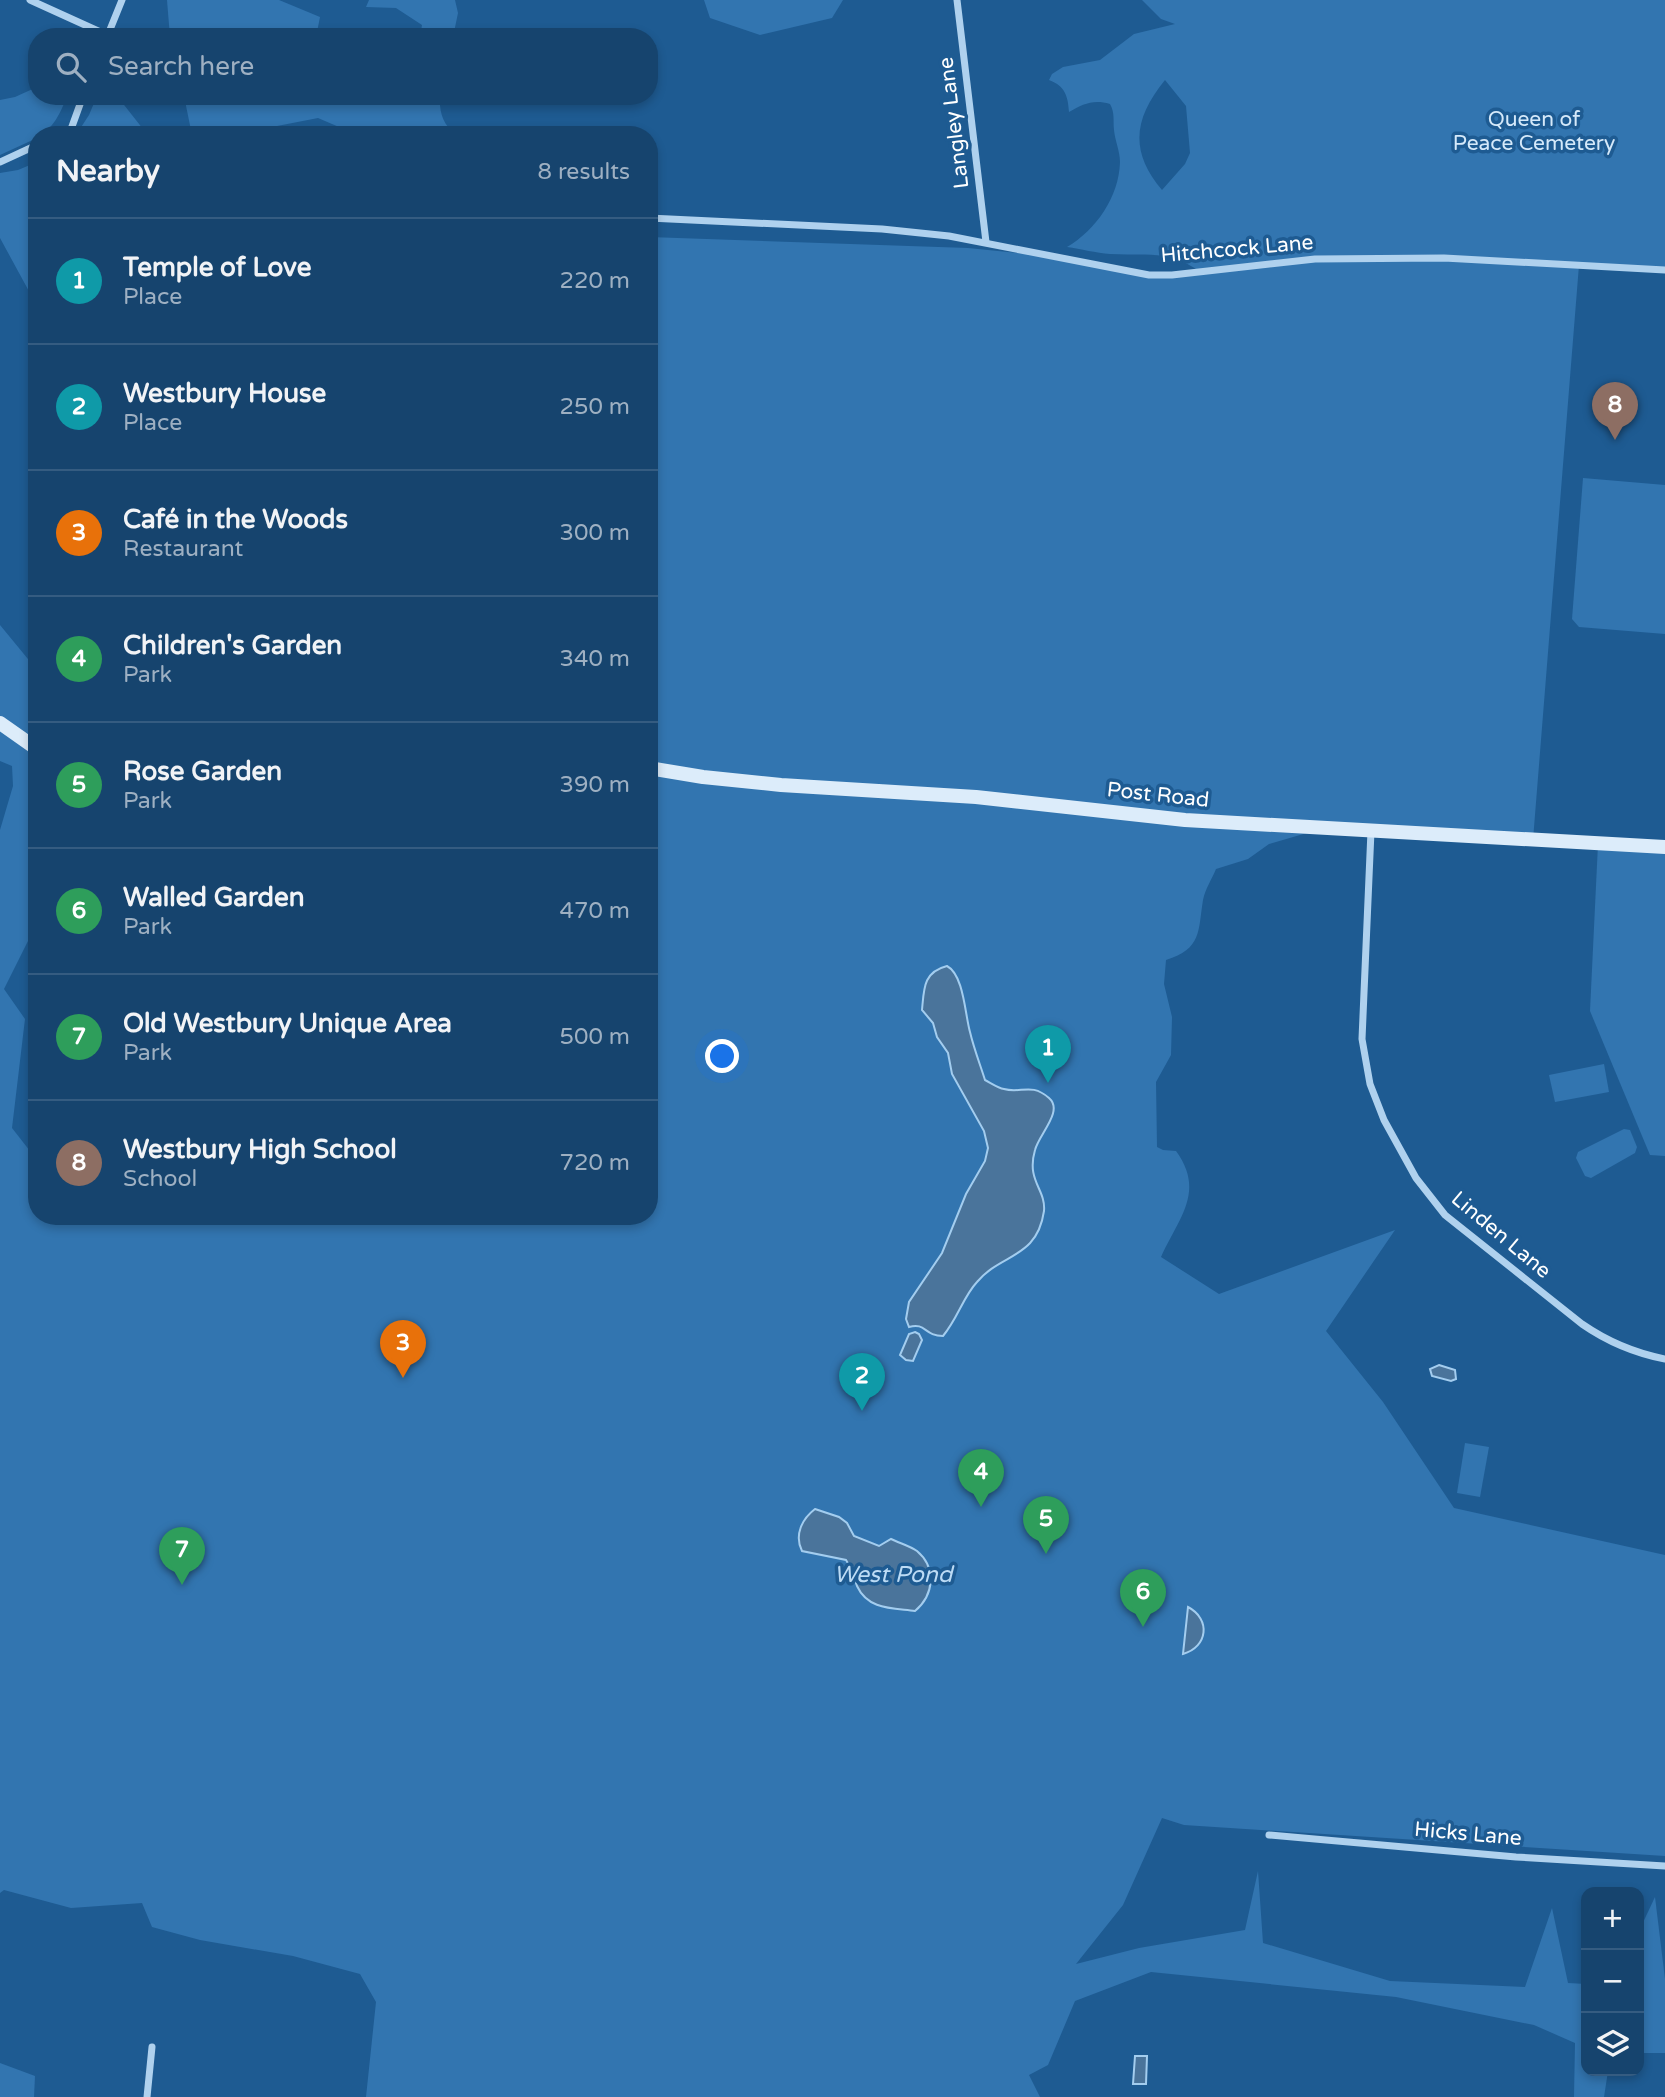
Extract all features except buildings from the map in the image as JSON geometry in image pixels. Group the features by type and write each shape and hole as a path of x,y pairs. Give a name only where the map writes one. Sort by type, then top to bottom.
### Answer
{"main road":[{"path":"0,723 28,743"},
{"name":"Post Road","path":"658,770 781,785 963,796 1185,820 1665,848"}],"street":[{"path":"30,0 90,28"},
{"path":"110,28 122,0"},
{"name":"Langley Lane","path":"957,0 986,242"},
{"path":"69,126 79,105"},
{"path":"0,162 28,149"},
{"name":"Hitchcock Lane","path":"658,218 882,229 986,242 1149,275 1328,259 1444,258 1665,270"},
{"name":"Linden Lane","path":"1371,831 1362,1039 1370,1084 1409,1167 1445,1215 1582,1324 1624,1349 1665,1359"},
{"name":"Hicks Lane","path":"1269,1835 1516,1857 1665,1866"},
{"path":"147,2097 152,2047"}],"green space":[{"path":"167,0 279,0 320,17 318,28 169,28"},
{"path":"369,0 455,0 458,13 455,28 422,28 422,25 396,8 366,7"},
{"path":"704,0 843,0 832,18 760,35 710,18"},
{"name":"Queen of Peace Cemetery","path":"1142,0 1665,0 1665,270 1579,265 1533,840 1324,828 1269,844 1248,859 1216,869 1204,896 1196,938 1178,956 1166,960 1164,984 1172,1017 1171,1055 1156,1082 1157,1147 1176,1151 1189,1180 1186,1205 1161,1257 1219,1294 1395,1230 1326,1331 1383,1402 1454,1508 1665,1555 1665,1856 1184,1825 1162,1818 1123,1905 1076,1964 1139,1948 1245,1930 1258,1871 1263,1943 1390,1981 1525,1987 1552,1908 1568,1983 1581,1984 1581,2076 1607,2076 1604,2097 1574,2097 1575,2043 1534,2025 1396,1997 1151,1972 1075,2001 1048,2065 1029,2075 1040,2097 366,2097 376,2002 360,1974 293,1956 200,1940 152,1927 142,1903 71,1908 4,1890 0,1893 0,830 13,786 12,766 0,761 0,625 28,659 28,941 4,989 25,1019 12,1128 28,1148 28,1225 658,1225 658,237 968,248 1039,255 1149,275 1199,271 1166,256 1110,254 1067,247 1078,240 1104,211 1119,175 1120,158 1110,104 1088,103 1069,112 1065,92 1049,80 1052,74 1063,67 1100,60 1134,34 1175,24 1161,19","holes":["1165,80 1186,106 1190,153 1185,164 1162,190 1151,176 1140,148 1142,121"]},
{"path":"28,91 28,105 64,105 51,126 28,126 28,142 0,155 0,100"},
{"path":"93,105 124,105 141,126 82,126"},
{"path":"186,105 440,105 447,126 337,126 318,118 277,126 190,126"},
{"path":"28,166 28,289 0,238 0,173"},
{"path":"1583,478 1665,485 1665,634 1579,627 1572,619"},
{"path":"1598,844 1665,847 1665,1156 1650,1155 1590,1011"},
{"path":"1604,1064 1609,1092 1555,1102 1549,1075"},
{"path":"1624,1129 1630,1130 1637,1147 1635,1153 1591,1178 1585,1176 1576,1158 1578,1152"},
{"path":"1465,1443 1489,1447 1480,1497 1457,1493"},
{"path":"1655,1897 1665,1979 1665,2053 1644,2053 1644,1920"},
{"path":"0,2063 35,2076 34,2097 0,2097"}],"water":[{"path":"947,966 953,971 960,986 985,1080 1004,1089 1031,1089 1043,1093 1053,1103 1054,1109 1037,1144 1033,1161 1034,1177 1044,1203 1040,1227 1026,1247 997,1265 977,1282 943,1336 932,1334 919,1326 909,1327 906,1319 909,1302 942,1253 966,1194 985,1161 988,1148 984,1131 952,1074 948,1053 937,1037 933,1023 922,1010 926,982 933,972"},
{"path":"915,1332 922,1340 913,1361 906,1360 900,1355 909,1334"},
{"path":"1439,1365 1455,1370 1456,1379 1451,1381 1432,1376 1430,1369"},
{"name":"West Pond","path":"815,1509 839,1517 847,1523 854,1536 879,1546 891,1539 917,1551 928,1565 931,1581 921,1605 915,1611 874,1604 862,1594 846,1560 802,1551 799,1533 806,1518"},
{"path":"1188,1607 1200,1618 1204,1632 1198,1645 1183,1654"},
{"path":"1135,2056 1147,2056 1146,2084 1133,2084"}],"place":[{"name":"Westbury High School","path":"1615,440"},
{"name":"Temple of Love","path":"1048,1083"},
{"name":"Café in the Woods","path":"403,1378"},
{"name":"Westbury House","path":"862,1411"},
{"name":"Children's Garden","path":"981,1507"},
{"name":"Rose Garden","path":"1046,1554"},
{"name":"Old Westbury Unique Area","path":"182,1585"},
{"name":"Walled Garden","path":"1143,1627"}]}
